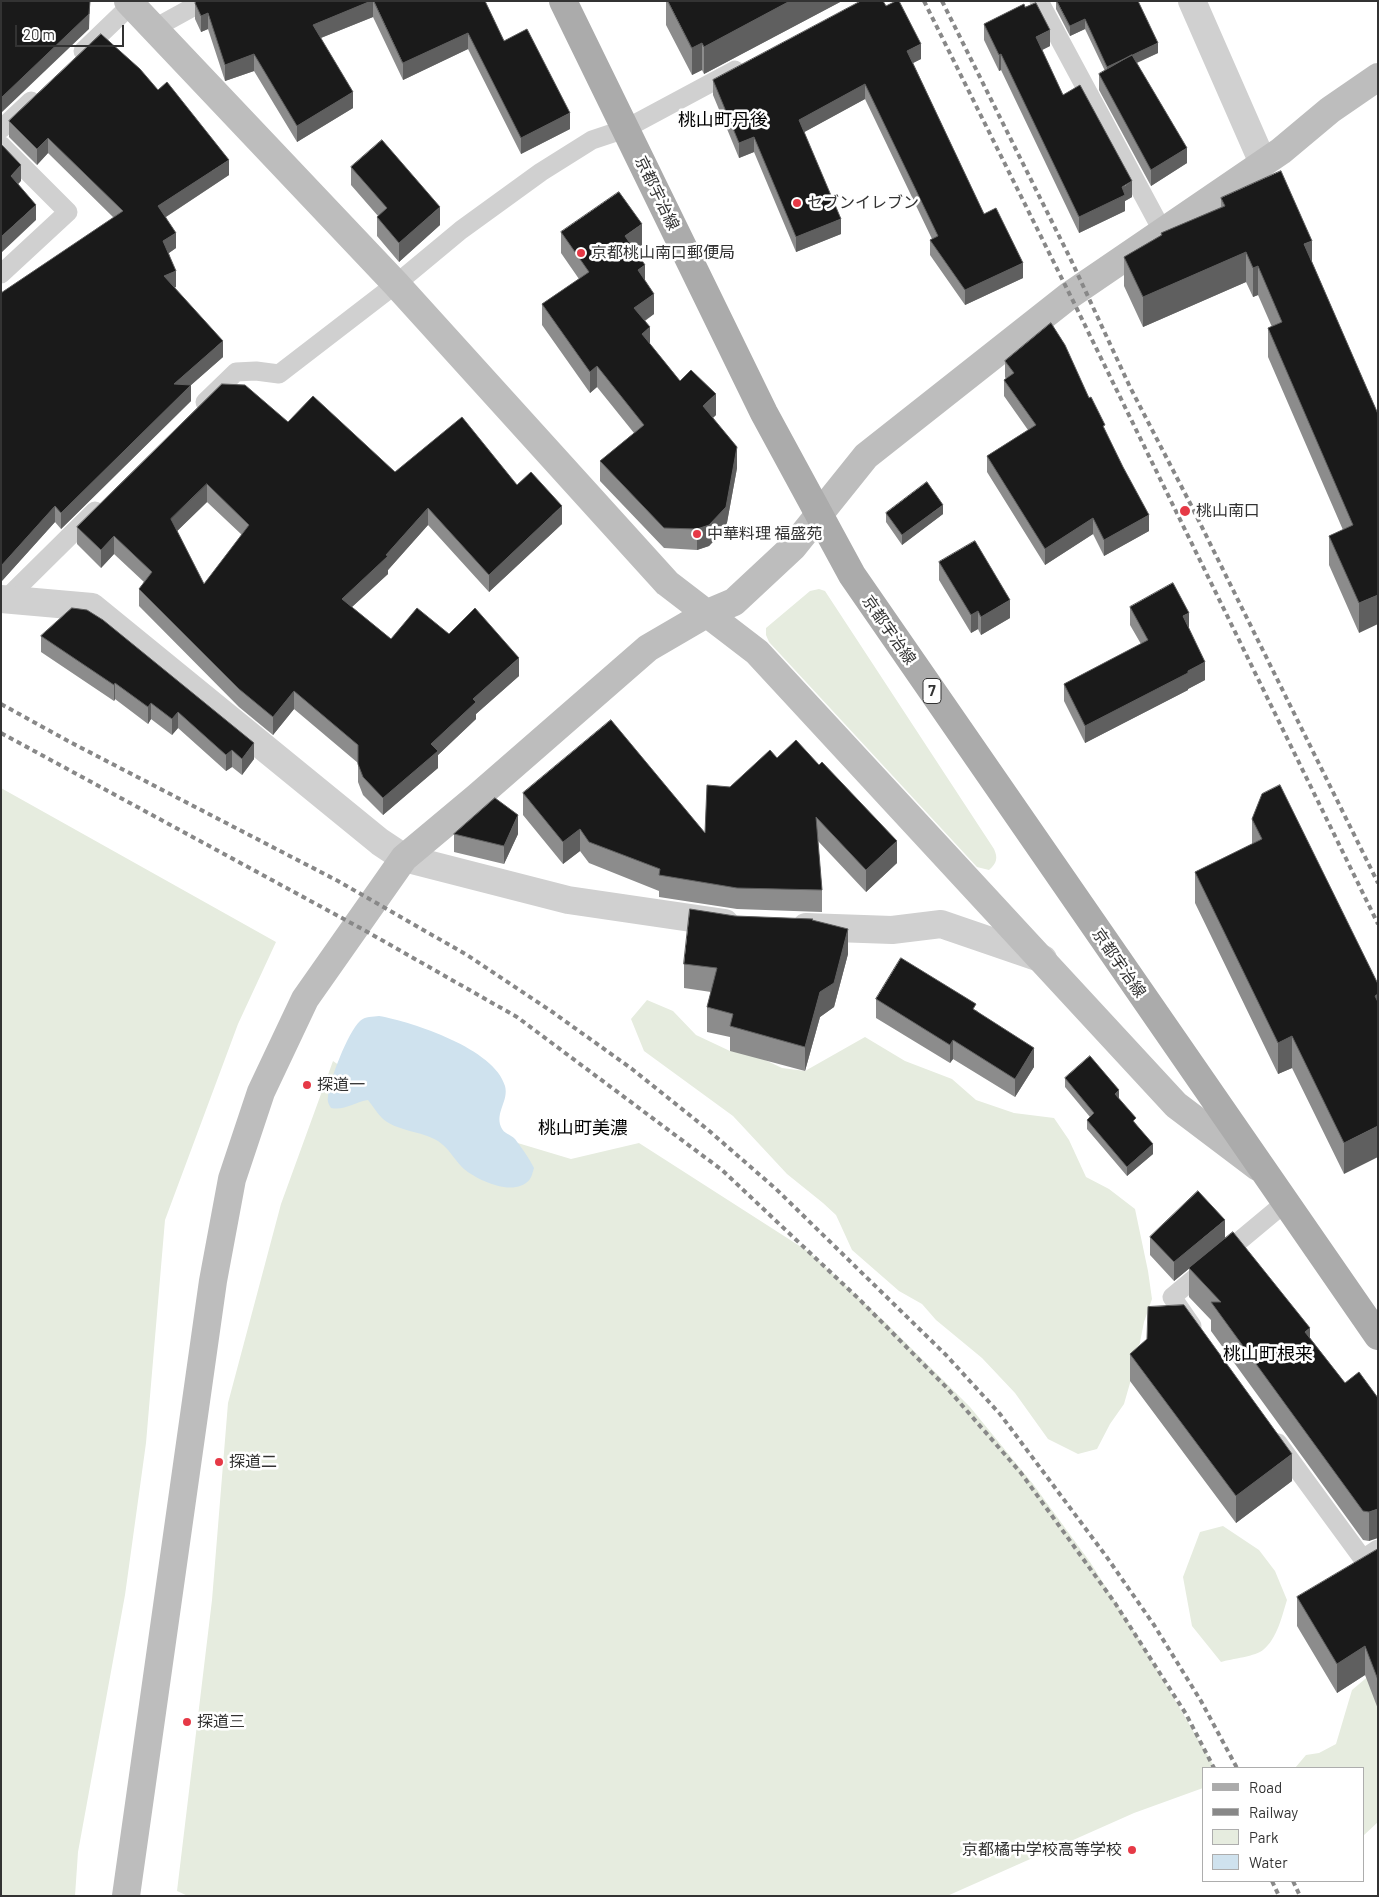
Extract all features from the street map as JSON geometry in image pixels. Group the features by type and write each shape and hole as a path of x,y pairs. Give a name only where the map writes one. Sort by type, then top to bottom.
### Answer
{"main road":[{"name":"京都宇治線","path":"563,1 764,413 852,575 1378,1336"}],"street":[{"path":"1192,1 1263,163"},
{"path":"129,3 396,284 667,583 757,652 1176,1104 1262,1170"},
{"path":"126,1896 213,1281 232,1179 261,1092 305,999 404,858 648,648 708,613 734,602 793,547 866,456 1070,296 1263,163 1300,136 1330,110 1378,78"},
{"path":"3,600 92,607 372,836 404,858 568,900 746,925"},
{"path":"785,926 892,930 941,924 1043,959"}],"lane":[{"path":"153,28 204,1"},
{"path":"1039,1 1163,232"},
{"path":"67,66 129,3"},
{"path":"194,414 236,372 256,371 279,374 396,284 461,230 541,172 592,140 625,129 752,62"},
{"path":"1,274 68,212 1,132 45,87"},
{"path":"3,600 110,496"},
{"path":"1201,1337 1172,1297 1286,1202"},
{"path":"1270,1432 1363,1558 1378,1549"}],"green space":[{"path":"819,589 825,591 994,849 996,860 989,870 977,867 769,642 766,628 810,591"},
{"path":"1,788 276,942 238,1024 165,1220 146,1443 125,1595 78,1852 75,1896 1,1896"},
{"path":"647,1000 673,1011 696,1035 730,1051 748,1052 782,1068 805,1071 865,1037 905,1061 952,1079 976,1100 1014,1113 1054,1118 1069,1140 1086,1177 1109,1189 1135,1209 1152,1299 1144,1322 1136,1362 1124,1404 1110,1424 1097,1449 1078,1454 1048,1439 1015,1393 982,1358 936,1320 922,1304 899,1291 852,1250 836,1215 787,1174 733,1116 644,1051 631,1019"},
{"path":"333,1061 401,1108 571,1159 639,1143 809,1252 886,1323 970,1407 1033,1484 1090,1562 1142,1644 1214,1767 1202,1767 1202,1788 1134,1813 947,1896 188,1896 177,1891 212,1600 228,1403 281,1204"},
{"path":"1223,1526 1259,1550 1275,1571 1287,1600 1275,1634 1263,1650 1250,1656 1221,1662 1192,1626 1183,1577 1200,1532"},
{"path":"1378,1668 1378,1822 1364,1835 1364,1767 1296,1767 1306,1755 1319,1753 1336,1744 1352,1690"}],"water":[{"path":"379,1016 412,1024 451,1039 486,1060 498,1073 505,1086 505,1097 500,1116 501,1127 515,1139 532,1164 534,1168 530,1179 523,1185 506,1187 497,1186 479,1178 464,1169 438,1141 387,1122 368,1100 336,1109 331,1108 328,1100 329,1090 350,1035 362,1019"}],"building":[{"path":"1,1 90,1 89,14 1,98"},
{"path":"197,1 371,1 313,25 353,92 297,126 254,54 225,65 208,13 201,16 195,3"},
{"path":"374,1 485,1 504,41 527,29 570,113 521,138 468,33 403,63"},
{"path":"668,1 790,1 704,47 702,43 692,48"},
{"path":"861,1 883,1 886,6 899,1 921,44 907,51 984,214 996,208 1023,263 965,290 930,240 938,236 865,84 799,120 841,219 796,237 754,137 739,143 713,80"},
{"path":"1057,1 1138,1 1158,43 1107,67 1085,19 1070,26"},
{"path":"1036,3 1050,30 1036,37 1063,95 1080,85 1132,181 1122,187 1125,195 1079,217 1001,54 999,55 984,24 1024,4 1025,7"},
{"path":"101,34 140,69 158,90 167,82 229,160 158,206 176,233 163,241 176,271 164,276 223,341 174,384 191,385 61,513 55,506 1,566 1,293 123,211 48,138 37,149 9,121"},
{"path":"1132,55 1187,148 1151,170 1099,74"},
{"path":"382,140 440,207 399,243 377,217 387,208 351,167"},
{"path":"1,144 21,165 11,176 36,205 1,237"},
{"path":"1281,171 1312,241 1304,244 1378,414 1378,595 1359,603 1329,536 1353,525 1268,328 1282,322 1258,266 1253,268 1246,252 1143,297 1124,257 1162,235 1161,233 1225,206 1221,198"},
{"path":"619,192 642,224 625,236 645,265 638,270 654,294 634,308 650,327 642,334 680,381 691,370 716,394 703,406 737,447 726,507 709,525 697,529 664,528 600,461 644,425 597,366 590,372 542,304 589,272 561,232"},
{"path":"1051,323 1065,345 1089,398 1091,397 1105,425 1103,426 1123,467 1149,515 1104,540 1093,518 1045,549 987,456 1036,425 1004,380 1014,373 1005,361"},
{"path":"222,384 245,385 288,422 313,396 395,472 462,417 517,485 531,472 562,506 489,575 428,508 386,555 388,556 342,599 391,639 417,608 449,634 475,608 519,658 473,699 476,702 431,744 438,751 383,798 363,777 358,764 358,745 294,691 273,717 239,689 139,589 152,572 114,536 101,550 77,527","holes":["207,484 249,525 204,584 171,519"]},
{"path":"927,482 943,505 902,535 886,513"},
{"path":"975,541 1010,600 981,617 978,611 971,615 939,562"},
{"path":"1173,583 1189,613 1183,616 1205,662 1188,671 1188,673 1085,726 1064,684 1148,640 1130,607"},
{"path":"72,608 87,610 103,620 254,743 242,759 232,750 226,755 178,712 172,719 151,703 148,707 115,683 114,685 41,636"},
{"path":"611,720 705,833 707,785 730,787 770,750 777,758 796,740 819,765 822,762 897,841 866,870 816,817 822,890 737,888 659,875 660,869 589,842 580,829 563,842 523,793"},
{"path":"1280,785 1378,984 1378,994 1375,996 1378,1002 1378,1126 1344,1143 1292,1036 1278,1043 1195,872 1262,839 1252,819 1262,794"},
{"path":"495,798 518,815 504,846 454,834"},
{"path":"690,909 735,916 813,919 848,929 834,983 820,992 805,1047 730,1026 733,1014 707,1007 717,968 684,964"},
{"path":"901,958 976,1004 973,1009 1034,1048 1015,1079 953,1040 950,1045 876,999"},
{"path":"1090,1056 1119,1090 1115,1094 1136,1118 1133,1121 1153,1144 1127,1167 1087,1120 1094,1113 1065,1078"},
{"path":"1198,1191 1225,1220 1174,1262 1150,1237"},
{"path":"1233,1232 1310,1328 1305,1332 1345,1383 1359,1372 1378,1398 1378,1509 1369,1512 1363,1511 1211,1302 1221,1302 1189,1268"},
{"path":"1184,1305 1292,1454 1236,1496 1130,1354 1147,1339 1148,1307"},
{"path":"1378,1549 1378,1680 1365,1646 1337,1664 1297,1597"}],"railway":[{"path":"924,1 1378,924"},
{"path":"942,1 1072,262 1130,387 1192,507 1378,883"},
{"path":"1,704 68,741 338,881 467,955 551,1011 632,1069 707,1129 776,1189 946,1355 1000,1414 1106,1556 1154,1625 1201,1701 1236,1767"},
{"path":"1,733 364,930 517,1017 722,1170 859,1299 947,1388 1021,1473 1115,1603 1186,1714 1213,1767"},
{"path":"1272,1882 1279,1896"},
{"path":"1293,1882 1300,1896"}],"place":[{"name":"セブンイレブン","path":"797,203"},
{"name":"京都桃山南口郵便局","path":"581,253"},
{"name":"桃山南口","path":"1185,511"},
{"name":"中華料理 福盛苑","path":"697,534"},
{"name":"探道一","path":"307,1085"},
{"name":"探道二","path":"219,1462"},
{"name":"探道三","path":"187,1722"},
{"name":"京都橘中学校高等学校","path":"1132,1850"}],"district":[{"name":"桃山町丹後","path":"723,120"},
{"name":"桃山町美濃","path":"583,1128"},
{"name":"桃山町根来","path":"1268,1354"}]}
